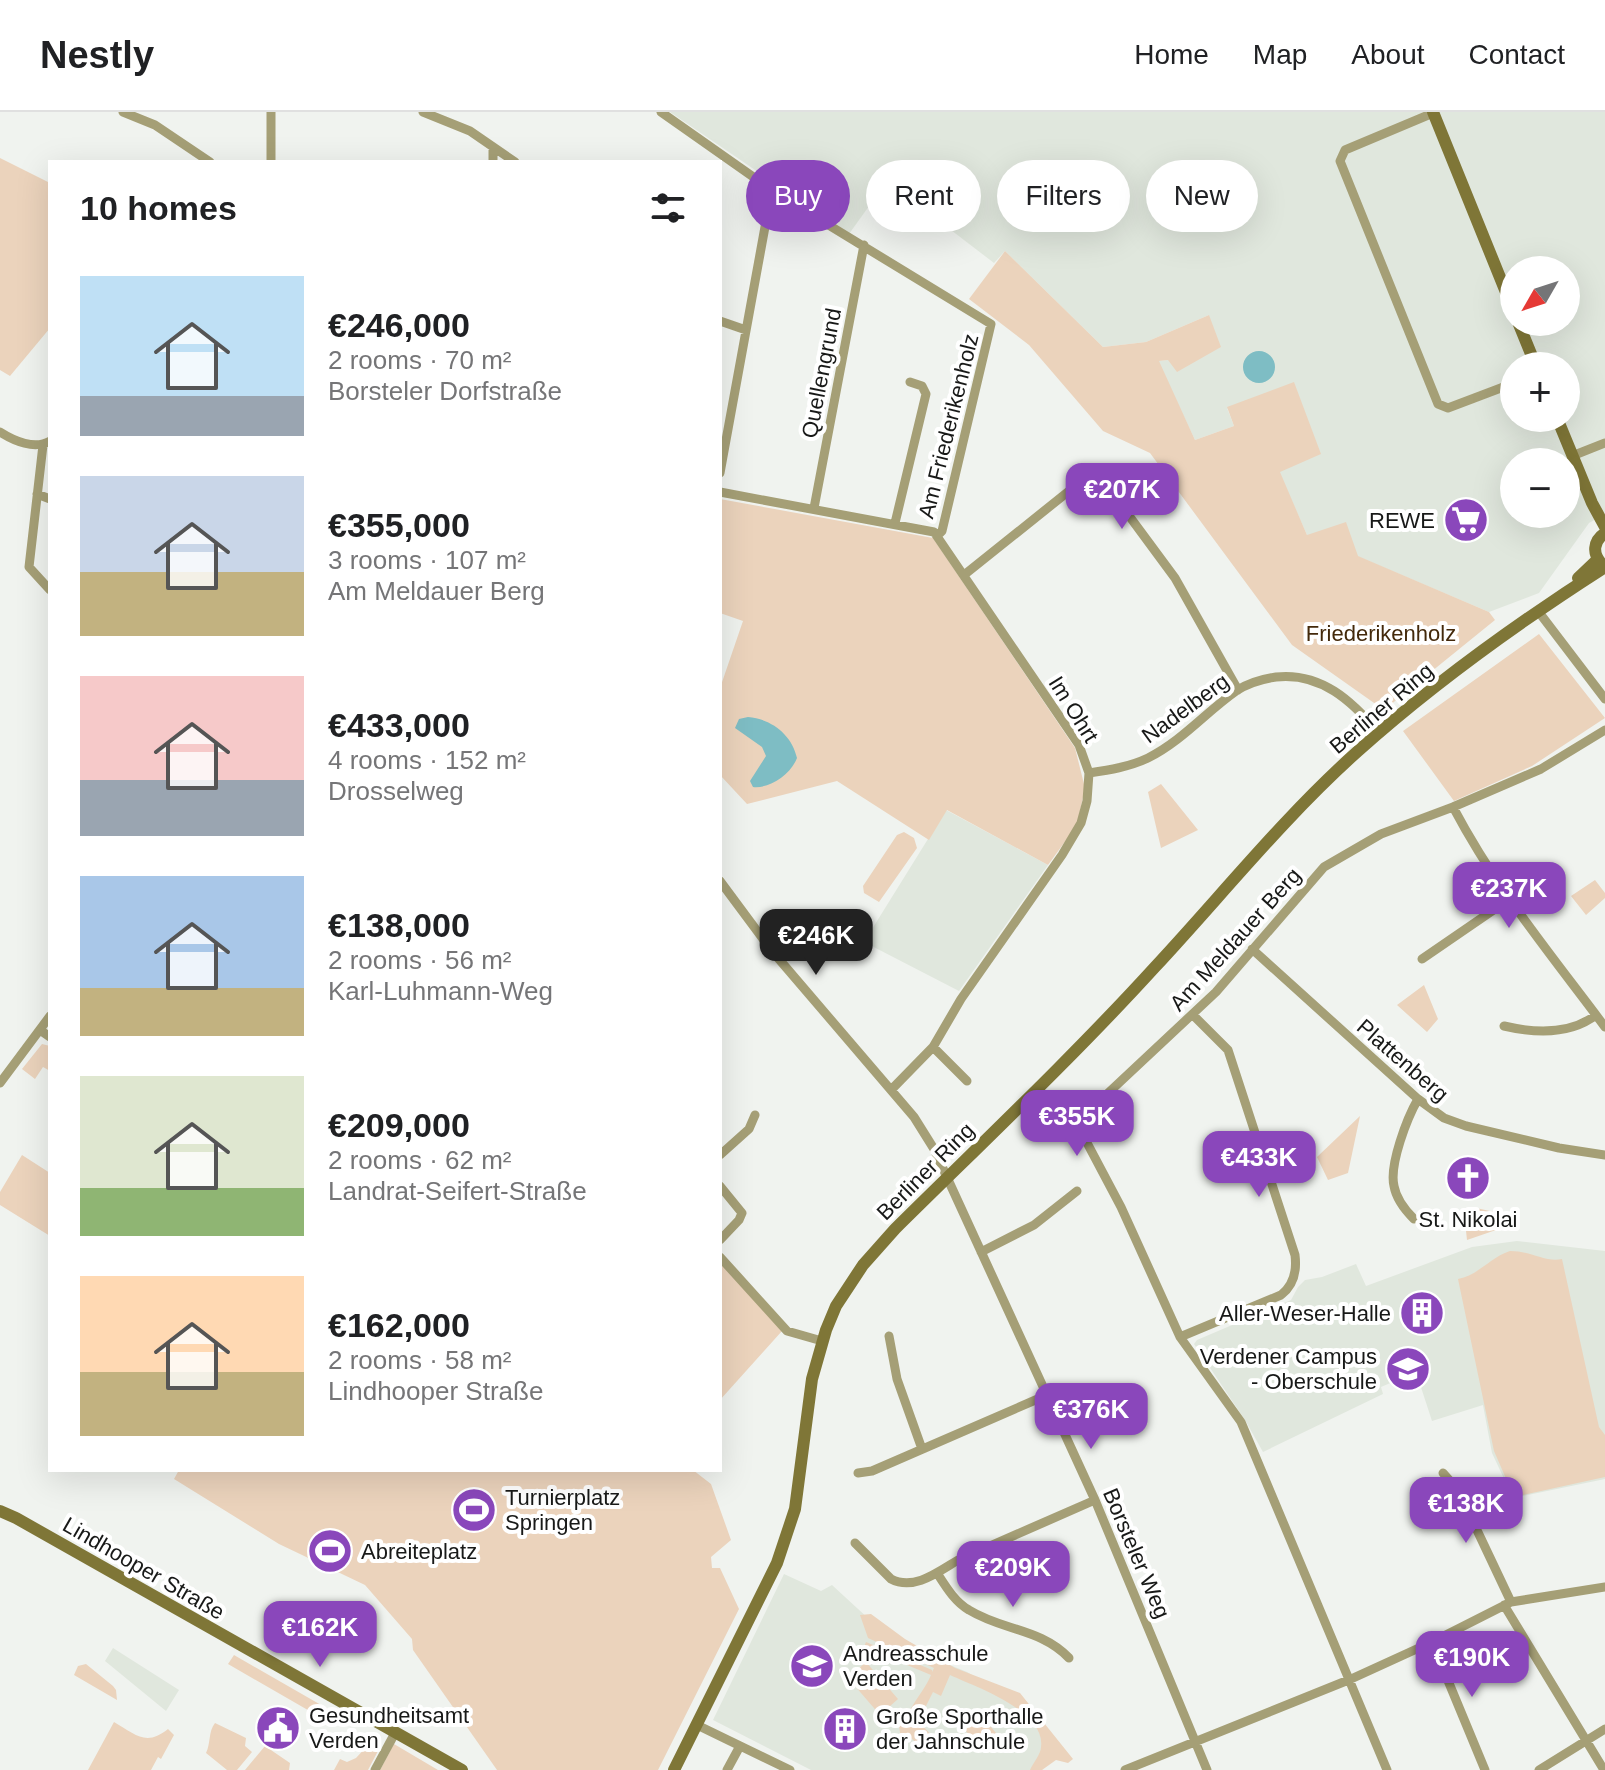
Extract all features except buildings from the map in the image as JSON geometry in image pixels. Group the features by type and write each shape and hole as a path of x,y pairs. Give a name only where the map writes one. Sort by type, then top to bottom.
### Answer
{"street":[{"path":"123,112 155,125 207,160"},
{"path":"271,112 271,160"},
{"path":"423,112 470,131 512,160"},
{"path":"661,112 746,172"},
{"path":"1500,277 1433,112 1345,150 1340,161 1438,404 1448,408 1500,388"},
{"path":"493,147 493,160"},
{"path":"187,160 193,151"},
{"path":"722,462 764,232"},
{"path":"842,232 864,245"},
{"name":"Am Friederikenholz","path":"864,245 991,324 942,531 937,536"},
{"name":"Quellengrund","path":"814,508 864,245"},
{"path":"722,322 746,330"},
{"path":"895,523 926,394 922,386 910,382"},
{"path":"0,432 22,442 46,443 29,567 48,588"},
{"path":"1580,453 1605,443"},
{"path":"1580,475 1603,532 1595,548 1603,564"},
{"path":"964,575 1079,483 1090,480 1100,482 1131,515 1175,578 1238,690"},
{"path":"722,492 929,529 937,536"},
{"path":"37,494 48,498"},
{"name":"Im Ohrt","path":"891,1090 933,1047 961,999 1062,855 1081,823 1087,801 1089,773 1079,745 937,536"},
{"name":"Berliner Ring","path":"674,1770 777,1563 790,1522 802,1463 812,1379 822,1341 836,1306 863,1265 1154,968 1320,786 1379,733 1603,564"},
{"path":"1538,611 1605,699"},
{"name":"Nadelberg","path":"1089,773 1133,764 1155,754 1238,690 1265,679 1284,676 1316,681 1339,693 1379,733"},
{"name":"Am Meldauer Berg","path":"1387,1770 1241,1422 1180,1337 1121,1207 1085,1139 1083,1125 1090,1110 1193,1015 1324,867 1381,834 1541,769 1605,730"},
{"path":"1453,807 1508,900 1605,1027"},
{"name":"Borsteler Weg","path":"722,884 772,951 924,1132 1095,1500 1207,1770"},
{"path":"1422,959 1508,900"},
{"name":"Plattenberg","path":"1252,949 1418,1099 1444,1118 1559,1148 1605,1155"},
{"path":"1180,1337 1281,1295 1290,1286 1297,1267 1228,1050 1193,1015"},
{"path":"1504,1026 1530,1032 1558,1029 1577,1026 1596,1015"},
{"path":"0,1083 48,1019"},
{"path":"40,1030 48,1036"},
{"path":"933,1047 967,1081"},
{"path":"1414,1219 1396,1192 1393,1173 1410,1113 1418,1099"},
{"path":"722,1153 749,1129 755,1115"},
{"path":"722,1188 742,1213 722,1238"},
{"path":"981,1252 1034,1225 1077,1191"},
{"path":"722,1259 787,1331 822,1341"},
{"path":"889,1336 897,1379 922,1449"},
{"path":"858,1473 872,1471 1047,1395"},
{"path":"1443,1473 1458,1490 1507,1604 1604,1770"},
{"path":"855,1543 880,1570 898,1582 914,1583 958,1560 1095,1500"},
{"name":"Lindhooper Straße","path":"0,1505 16,1518"},
{"name":"Lindhooper Straße","path":"0,1511 462,1770"},
{"path":"937,1573 949,1591 970,1611 1055,1643 1069,1658"},
{"path":"1125,1770 1351,1679 1507,1604 1605,1587"},
{"path":"1432,1642 1485,1770"},
{"path":"697,1725 790,1770"},
{"path":"1539,1770 1605,1729"},
{"path":"375,1770 395,1733"},
{"path":"727,1770 740,1746"}],"shaded area":[{"path":"670,112 1605,112 1605,514 1589,523 1539,593 1489,612 1307,535 1279,472 1227,408 1234,426 1195,440 1158,361 1168,360 1209,315 1146,342 1103,347 1005,251 994,263 954,232 981,232 981,160 866,160 866,210 849,234 846,232 850,232 850,160 746,160 746,164"},
{"path":"946,810 1048,865 959,991 864,942"},
{"name":"Verdener Campus - Oberschule","path":"1517,1241 1605,1251 1605,1479 1513,1498 1492,1453 1483,1405 1432,1421 1416,1372 1381,1387 1383,1394 1263,1452 1194,1344 1197,1340 1291,1300 1305,1280 1356,1264 1366,1286 1472,1247"},
{"path":"784,1574 821,1591 832,1585 870,1620 928,1656 967,1672 1012,1699 1042,1724 1042,1764 1036,1770 811,1770 713,1720"},
{"path":"113,1648 179,1690 166,1711 105,1661"}],"green space":[{"path":"0,158 48,182 48,330 10,376 0,370"},
{"name":"Friederikenholz","path":"1005,251 1103,347 1146,342 1209,315 1221,347 1177,372 1168,360 1159,361 1195,440 1234,426 1227,407 1294,382 1321,454 1280,472 1307,535 1346,522 1358,556 1489,612 1495,620 1384,710 1292,645 1150,453 1103,431 1029,345 969,299"},
{"path":"722,499 933,538 1075,748 1085,788 1077,825 1048,865 947,810 929,840 837,781 747,804 722,777 722,682 743,621 722,614"},
{"path":"1539,634 1605,718 1532,766 1454,801 1403,731"},
{"path":"1161,784 1198,830 1161,848 1148,792"},
{"path":"904,832 914,838 917,848 879,902 864,893 863,886 897,835"},
{"path":"1595,880 1605,893 1605,898 1586,915 1571,896"},
{"path":"1424,985 1438,1019 1427,1032 1397,1005"},
{"path":"42,1044 48,1046 48,1070 43,1067 35,1079 22,1069"},
{"path":"1360,1116 1348,1173 1328,1180 1317,1157"},
{"path":"22,1155 48,1172 48,1235 0,1205 0,1192"},
{"path":"1476,1208 1499,1213 1496,1230 1467,1240 1464,1212"},
{"path":"1510,1251 1562,1259 1599,1427 1605,1435 1605,1477 1514,1497 1494,1451 1458,1279"},
{"path":"722,1261 782,1331 722,1398"},
{"path":"178,1472 696,1472 711,1484 731,1540 711,1557 712,1568 720,1568 739,1609 658,1770 497,1770 413,1650 412,1639 365,1585 279,1544 174,1479"},
{"path":"871,1614 905,1639 955,1668 1020,1693 1073,1759 1068,1763 1056,1760 1042,1770 1030,1770 1041,1747 1040,1734 1033,1722 1007,1702 950,1675 941,1696 933,1692 918,1722 924,1723 931,1739 928,1736 920,1746 900,1733 899,1726 906,1721 931,1675 864,1647 866,1642 932,1672 934,1668 868,1638 860,1615"},
{"path":"234,1655 328,1709 325,1713 313,1713 228,1664"},
{"path":"866,1662 898,1699 880,1715 848,1678"},
{"path":"86,1664 113,1686 117,1700 74,1675 78,1666"},
{"path":"982,1716 996,1733 980,1747 965,1730"},
{"path":"114,1722 141,1737 153,1737 168,1729 174,1735 151,1770 88,1770"},
{"path":"215,1723 246,1738 245,1746 252,1752 237,1770 227,1770 206,1753"},
{"path":"394,1744 438,1770 380,1770"},
{"path":"368,1745 378,1751 368,1770 334,1770 340,1759 347,1762 356,1758"},
{"path":"265,1746 290,1763 289,1770 245,1770"}],"water":[{"path":"1259,351 1271,355 1275,367 1271,379 1259,383 1247,379 1243,367 1247,355"},
{"path":"748,717 765,721 786,735 797,758 785,775 766,786 753,787 750,781 766,756 762,747 735,728 739,719"}],"place":[{"name":"REWE","path":"1466,520"},
{"name":"St. Nikolai","path":"1468,1178"},
{"name":"Aller-Weser-Halle","path":"1422,1313"},
{"name":"Verdener Campus - Oberschule","path":"1408,1369"},
{"name":"Turnierplatz Springen","path":"474,1510"},
{"name":"Abreiteplatz","path":"330,1551"},
{"name":"Andreasschule Verden","path":"812,1666"},
{"name":"Gesundheitsamt Verden","path":"278,1728"},
{"name":"Große Sporthalle der Jahnschule","path":"845,1729"}]}
